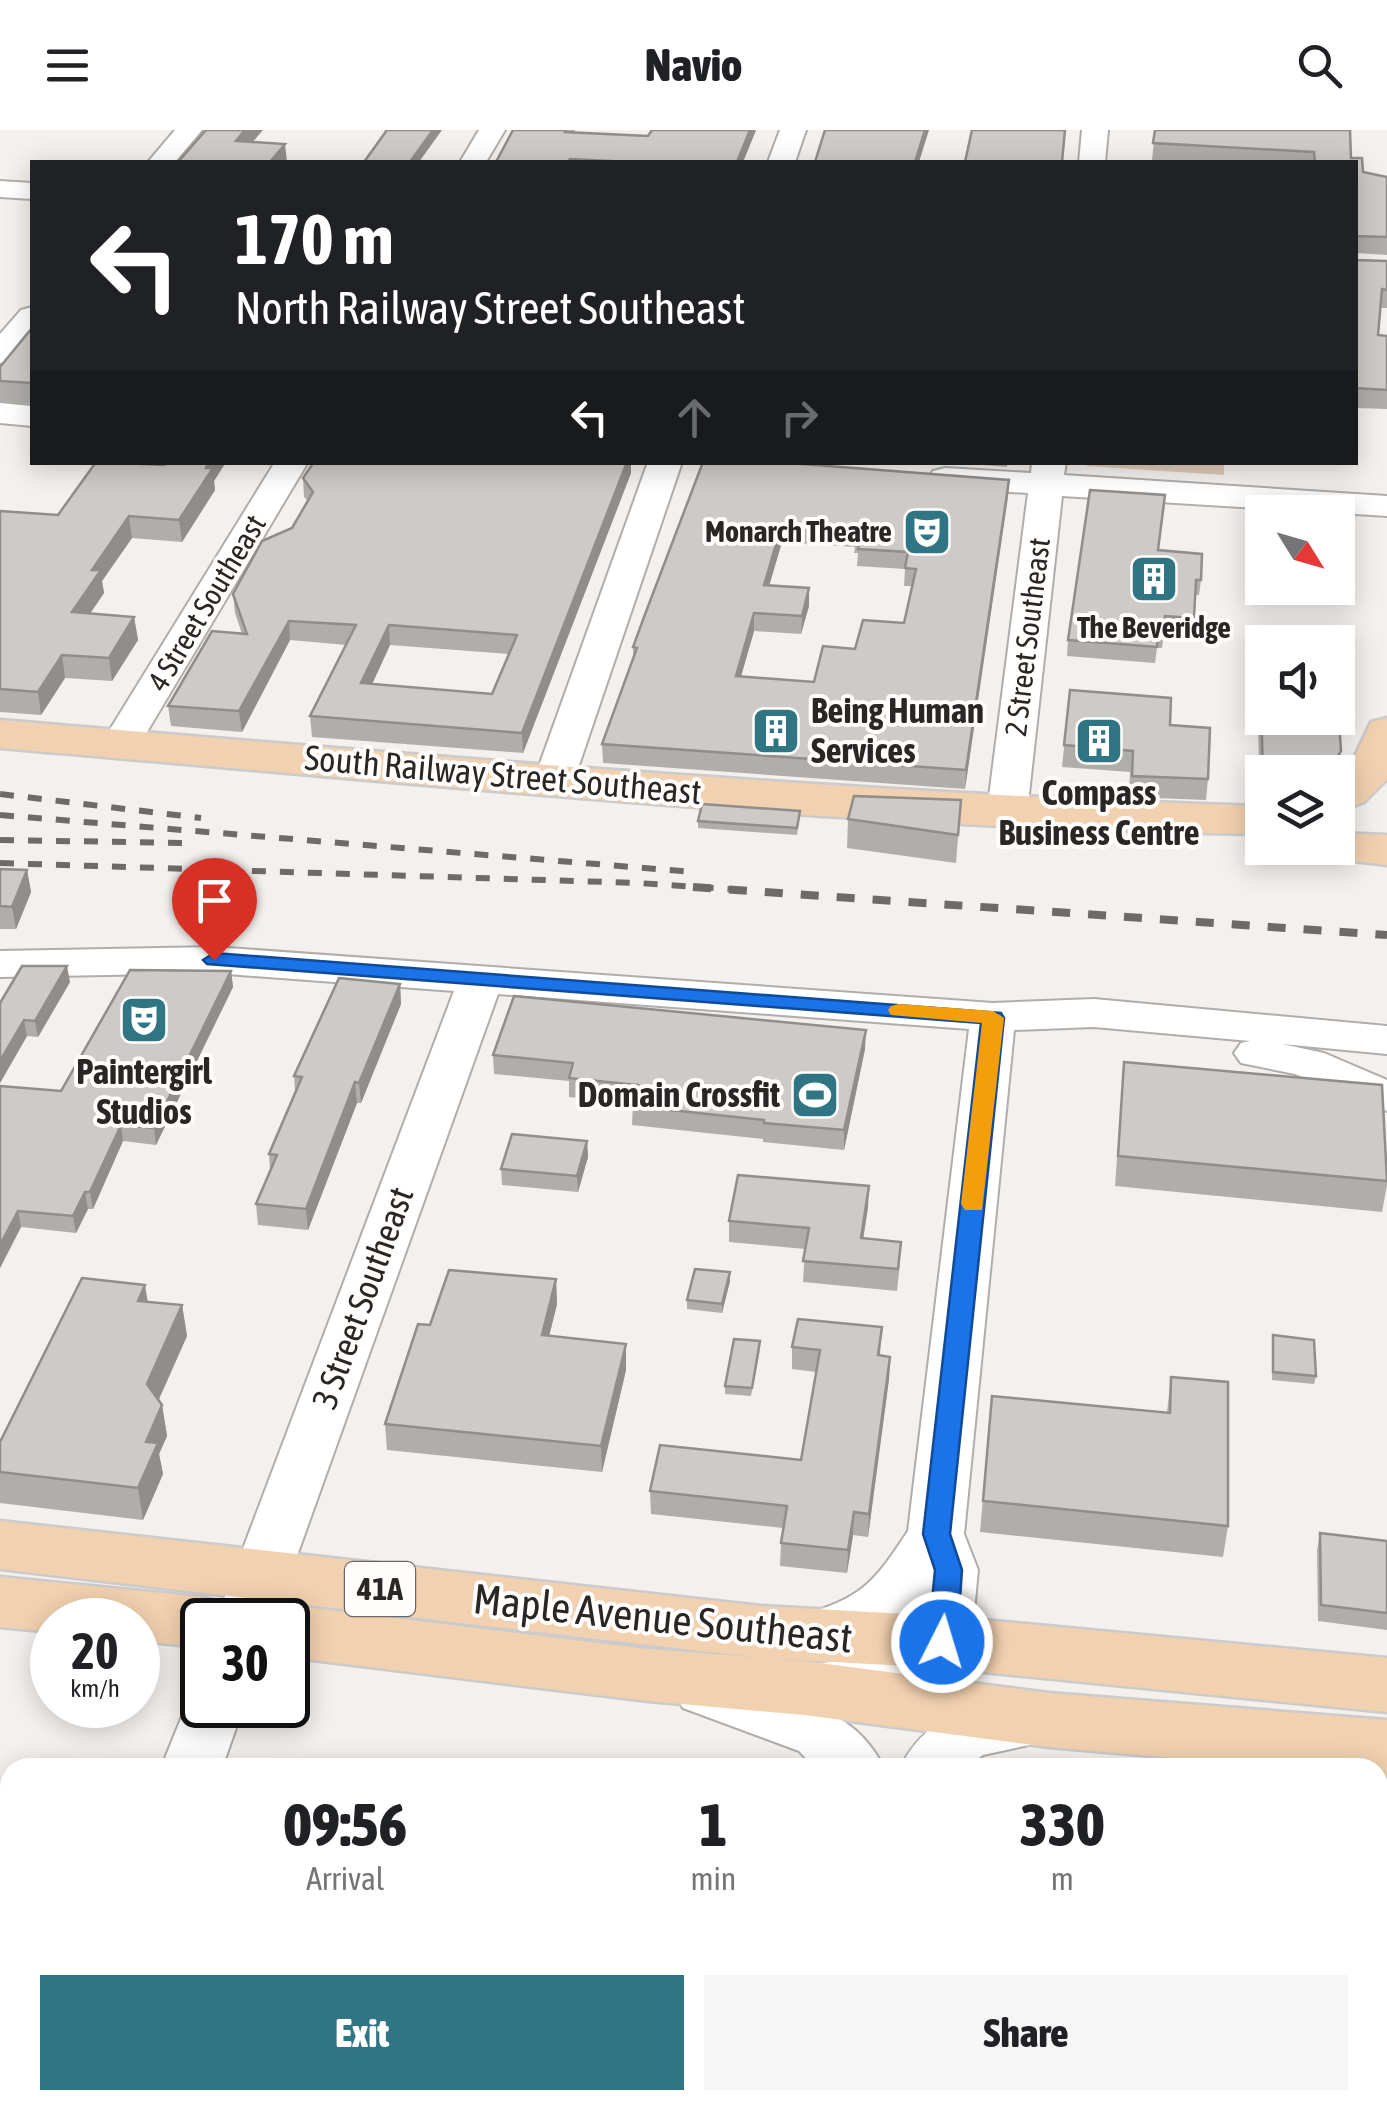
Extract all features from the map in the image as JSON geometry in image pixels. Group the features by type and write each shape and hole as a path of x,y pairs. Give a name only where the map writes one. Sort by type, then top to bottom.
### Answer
{"main road":[{"path":"1355,785 1382,753 1387,732"},
{"name":"South Railway Street Southeast","path":"0,734 554,780 1007,812 1245,819"},
{"name":"South Railway Street Southeast","path":"1007,812 1074,826 1245,840"},
{"path":"1355,847 1387,850"},
{"name":"Maple Avenue Southeast","path":"0,1545 219,1598"},
{"path":"0,1602 180,1620"},
{"name":"Maple Avenue Southeast","path":"310,1611 942,1642 1387,1685"},
{"name":"Maple Avenue Southeast","path":"310,1617 648,1675 804,1688 1049,1720 1387,1748"}],"street":[{"path":"164,160 189,130"},
{"path":"473,160 492,130"},
{"path":"783,160 793,130"},
{"path":"1092,160 1095,130"},
{"path":"0,189 30,191"},
{"path":"0,354 30,318"},
{"path":"0,414 30,416"},
{"name":"4 Street Southeast","path":"120,744 290,465"},
{"path":"554,780 664,465"},
{"path":"912,475 1048,474 1387,506"},
{"name":"2 Street Southeast","path":"1007,812 1048,474"},
{"path":"0,964 214,960 1008,1018 1094,1013 1387,1040"},
{"name":"3 Street Southeast","path":"268,1598 482,977"},
{"path":"1008,1018 1085,1037 1276,1055 1341,1075 1387,1097"},
{"path":"804,1688 875,1673 942,1642 948,1570 936,1534 1008,1018"},
{"path":"761,1632 829,1631 884,1609 936,1534"},
{"path":"648,1675 793,1721 820,1734 844,1758"},
{"path":"938,1758 948,1745 966,1736 1049,1720"},
{"path":"195,1758 206,1728"}],"shaded area":[{"path":"1224,465 1224,475 1087,466"}],"building":[{"path":"206,130 245,130 236,141 285,144 272,160 180,160"},
{"path":"387,130 433,130 411,160 365,160"},
{"path":"513,130 648,136 652,130 750,130 738,160 497,160"},
{"path":"825,130 925,130 916,160 816,160"},
{"path":"972,130 1065,130 1062,160 965,160"},
{"path":"1155,130 1350,130 1351,158 1362,158 1363,172 1387,177 1387,237 1358,236 1358,160 1315,160 1314,152 1153,143"},
{"path":"1358,260 1387,261 1387,290 1382,289 1378,335 1387,336 1387,390 1358,388"},
{"path":"30,330 30,383 0,381 0,367"},
{"path":"94,465 213,468 179,520 129,516 92,570 101,570 72,612 134,617 109,658 62,655 38,692 0,689 0,511 58,515"},
{"path":"312,465 626,465 522,733 310,716 356,625 289,621 239,711 168,706 212,631 247,634 233,594 262,541 292,528 313,492 303,478","holes":["389,625 517,635 492,694 361,683"]},
{"path":"702,465 815,465 1009,480 966,770 602,744 637,648 633,647","holes":["782,524 857,530 855,536 861,536 858,549 908,552 905,568 916,569 904,623 863,620 855,649 823,646 814,682 736,676 754,613 802,616 809,588 764,585"]},
{"path":"1090,490 1165,495 1158,550 1202,554 1194,618 1165,616 1164,633 1158,632 1157,647 1068,640"},
{"path":"1070,690 1171,698 1170,725 1210,728 1208,779 1132,776 1133,751 1064,745"},
{"path":"1262,735 1340,735 1339,755 1262,755"},
{"path":"854,796 961,800 958,835 848,819"},
{"path":"702,804 800,811 797,828 698,821"},
{"path":"0,869 27,870 12,907 0,906"},
{"path":"22,966 67,966 35,1021 24,1020 0,1061 0,1003"},
{"path":"130,970 231,971 154,1128 121,1125 90,1192 85,1192 73,1216 18,1211 0,1245 0,1086 61,1091"},
{"path":"339,978 400,984 359,1083 355,1082 306,1209 256,1204 277,1155 269,1154 302,1077 294,1076"},
{"path":"514,996 866,1030 844,1130 632,1106 638,1085 569,1078 573,1063 493,1055"},
{"path":"1124,1062 1382,1085 1387,1181 1118,1156"},
{"path":"512,1134 587,1141 577,1176 501,1169"},
{"path":"738,1175 869,1186 861,1238 901,1242 898,1269 803,1261 809,1228 729,1221"},
{"path":"695,1269 730,1272 722,1304 687,1300"},
{"path":"449,1270 556,1279 542,1335 626,1344 601,1446 385,1424 418,1324 430,1325"},
{"path":"82,1278 145,1285 138,1301 182,1305 147,1384 162,1405 146,1442 158,1443 138,1488 0,1472 0,1442"},
{"path":"798,1319 882,1327 878,1355 890,1357 869,1514 854,1512 848,1550 781,1543 787,1506 650,1491 660,1445 801,1460 820,1350 792,1347"},
{"path":"1273,1335 1314,1340 1316,1376 1273,1372"},
{"path":"734,1339 760,1341 752,1388 725,1386"},
{"path":"1171,1377 1228,1382 1228,1526 983,1501 992,1396 1170,1413"},
{"path":"1320,1533 1387,1541 1387,1613 1321,1605"}],"railway":[{"path":"0,794 201,818"},
{"path":"0,815 693,872"},
{"path":"0,840 184,843"},
{"path":"0,863 729,889"},
{"path":"693,887 1387,935"}],"slow traffic":[{"path":"899,1010 993,1018 973,1204"}],"place":[{"name":"Monarch Theatre","path":"927,532"},
{"name":"The Beveridge","path":"1154,579"},
{"name":"Being Human Services","path":"776,731"},
{"name":"Compass Business Centre","path":"1099,741"},
{"name":"Paintergirl Studios","path":"144,1020"},
{"name":"Domain Crossfit","path":"815,1095"}],"route":[{"path":"214,960 993,1018 936,1534 948,1570 942,1642"}]}
